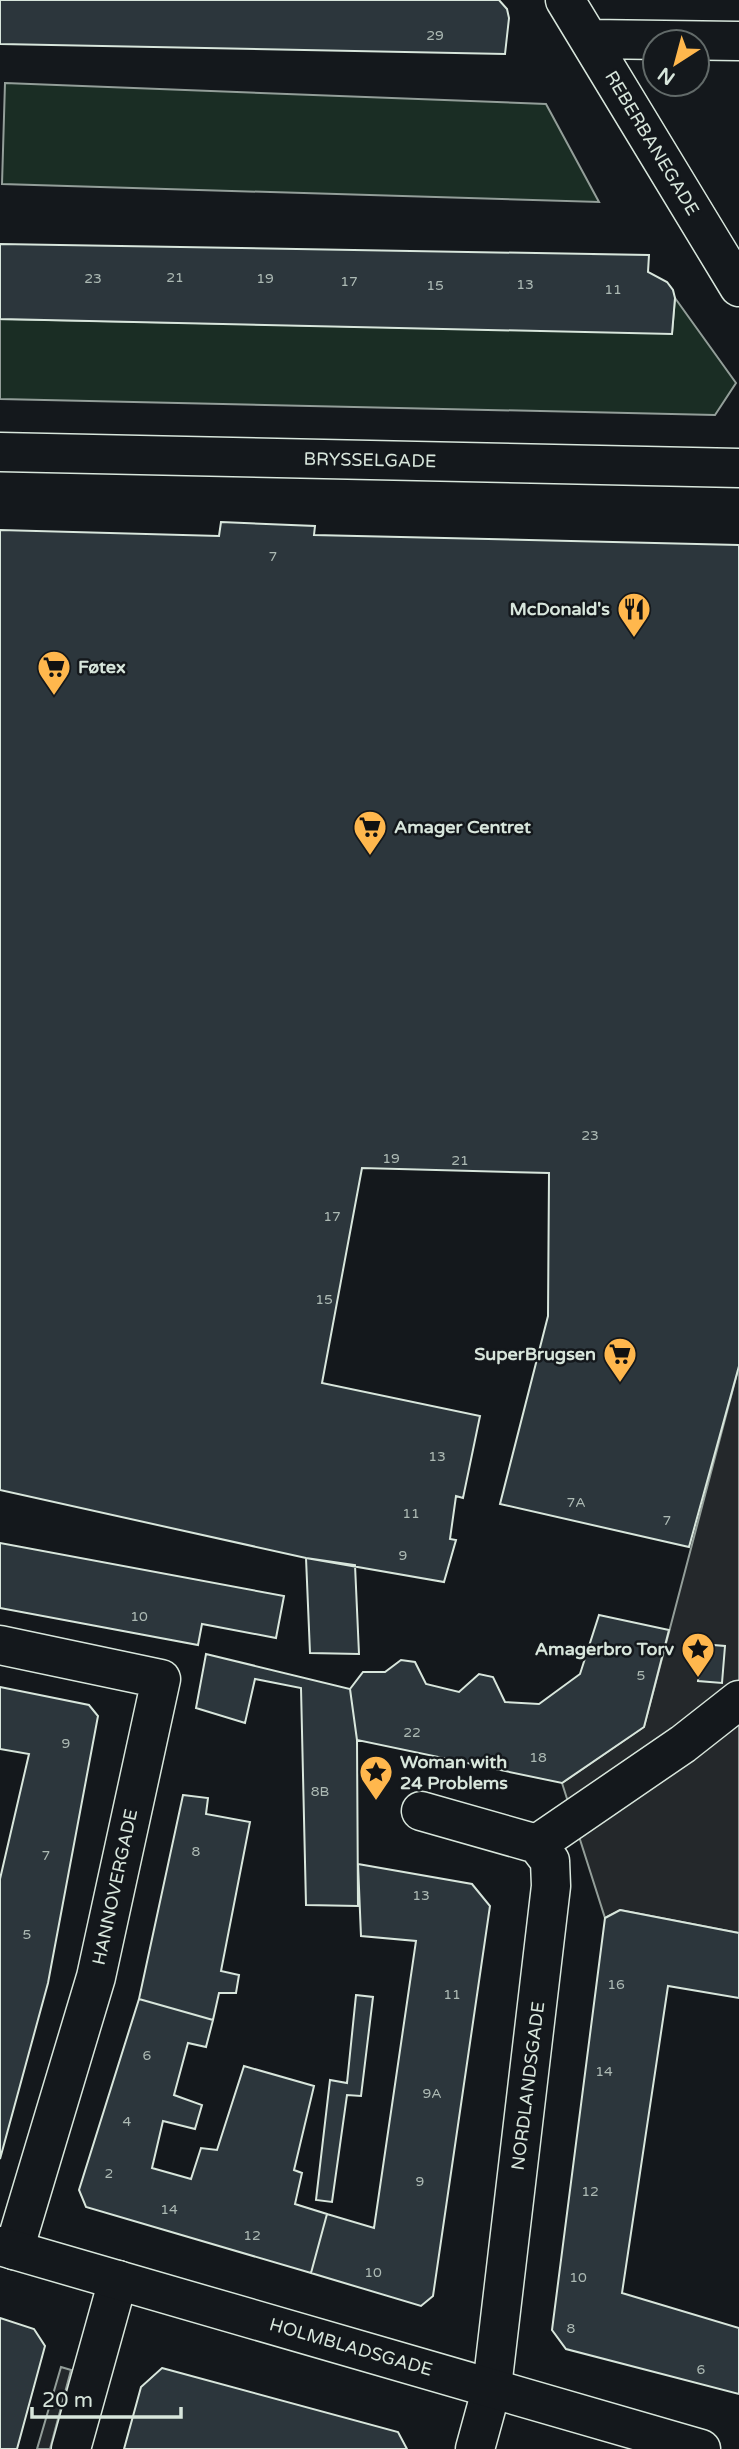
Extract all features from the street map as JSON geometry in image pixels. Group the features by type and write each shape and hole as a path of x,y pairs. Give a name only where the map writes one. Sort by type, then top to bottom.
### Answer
{"street":[{"name":"REBERBANEGADE","path":"565,0 739,287"},
{"path":"590,39 739,41"},
{"name":"BRYSSELGADE","path":"0,452 739,468"},
{"name":"HANNOVERGADE","path":"0,1645 161,1679 96,1977 7,2248"},
{"path":"421,1811 537,1844 739,1700"},
{"name":"NORDLANDSGADE","path":"475,2449 492,2387 551,1886 550,1861 537,1844"},
{"name":"HOLMBLADSGADE","path":"7,2248 701,2449"},
{"path":"71,2449 118,2280"}],"green space":[{"path":"5,83 546,104 599,202 2,184"},
{"path":"675,298 736,383 715,415 0,399 0,319 672,333"}],"shaded area":[{"name":"Amagerbro Torv","path":"739,1366 739,1933 620,1910 605,1918 562,1783 644,1727"},
{"path":"61,2367 71,2370 50,2449 37,2449"}],"building":[{"path":"0,0 499,0 507,9 509,18 505,54 0,44"},
{"path":"0,244 649,255 648,272 667,282 673,290 675,298 672,334 0,319"},
{"name":"Amager Centret","path":"221,522 315,526 314,535 739,545 739,1366 689,1547 500,1504 548,1316 549,1173 362,1168 322,1383 480,1416 463,1498 456,1496 450,1539 456,1540 444,1582 306,1558 0,1490 0,530 219,536"},
{"path":"0,1543 284,1596 276,1638 202,1624 198,1645 0,1608"},
{"path":"306,1558 355,1565 359,1654 310,1653"},
{"path":"599,1615 669,1630 644,1727 562,1783 357,1740 350,1689 363,1672 385,1672 401,1660 415,1662 426,1684 459,1692 479,1674 493,1677 505,1702 539,1704 580,1674"},
{"path":"701,1644 725,1646 722,1683 698,1681"},
{"path":"206,1654 350,1689 357,1740 358,1906 306,1905 301,1688 255,1679 245,1723 196,1708"},
{"path":"0,1687 89,1705 98,1716 48,1983 0,2159 0,1879 29,1754 0,1749"},
{"path":"183,1795 208,1798 206,1814 250,1822 221,1971 239,1975 236,1993 219,1993 213,2020 139,1999"},
{"path":"358,1864 472,1884 490,1906 433,2296 421,2306 311,2273 327,2214 374,2228 416,1941 361,1936"},
{"path":"620,1910 739,1933 739,1998 668,1986 622,2293 739,2328 739,2394 566,2349 552,2330 605,1918"},
{"path":"356,1995 373,1997 361,2096 347,2095 332,2202 316,2200 330,2080 347,2083"},
{"path":"139,1999 213,2020 206,2047 188,2043 174,2095 202,2105 195,2129 163,2121 152,2168 191,2179 201,2148 217,2150 244,2066 314,2086 294,2170 302,2173 295,2204 327,2214 311,2273 86,2207 79,2190"},
{"path":"0,2318 34,2329 45,2346 17,2449 0,2449"},
{"path":"162,2368 398,2432 407,2449 124,2449 141,2387"}],"place":[{"name":"McDonald's","path":"634,639"},
{"name":"Føtex","path":"54,697"},
{"name":"Amager Centret","path":"370,857"},
{"name":"SuperBrugsen","path":"620,1384"},
{"name":"Amagerbro Torv","path":"698,1679"},
{"name":"Woman with 24 Problems","path":"376,1802"}]}
